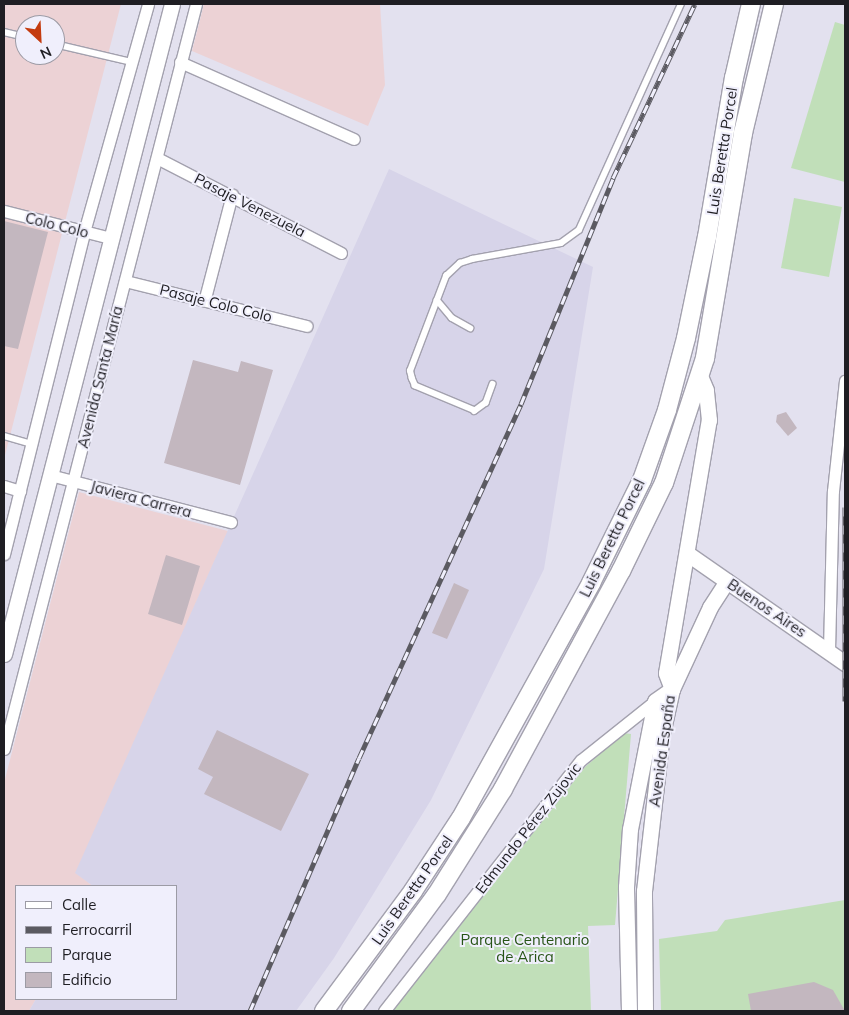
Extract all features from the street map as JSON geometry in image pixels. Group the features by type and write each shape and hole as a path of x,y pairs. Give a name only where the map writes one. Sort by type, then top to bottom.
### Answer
{"main road":[{"name":"Luis Beretta Porcel","path":"324,1011 413,891 461,818 587,591 642,480 667,410 686,338 710,221 734,78 751,4"},
{"name":"Luis Beretta Porcel","path":"351,1011 442,887 523,754 652,510 682,434 700,376 719,284 752,89 774,4"}],"street":[{"path":"4,554 84,232 148,4"},
{"name":"Avenida Santa María","path":"4,654 172,4"},
{"name":"Avenida Santa María","path":"4,749 196,4"},
{"path":"180,62 354,139"},
{"name":"Pasaje Venezuela","path":"157,158 232,194 341,253"},
{"path":"205,298 232,194"},
{"name":"Colo Colo","path":"4,211 111,238"},
{"name":"Pasaje Colo Colo","path":"125,281 205,298 307,326"},
{"name":"Avenida España","path":"645,1011 644,891 662,734 672,689 666,673 688,554 709,420 706,390 700,376"},
{"path":"829,650 833,491 845,381"},
{"name":"Javiera Carrera","path":"50,475 231,522"},
{"path":"4,486 20,491"},
{"name":"Buenos Aires","path":"688,554 829,650 845,663"},
{"name":"Edmundo Pérez Zujovic","path":"384,1011 581,760 672,689 710,607 728,581"},
{"name":"Avenida España","path":"629,1011 626,887 629,848 655,701"},
{"path":"639,713 646,716 650,729"}],"lane":[{"path":"493,384 486,403 475,411 416,386 410,371 446,276 460,263 561,243 579,230 681,4"},
{"path":"65,46 132,62"},
{"path":"437,300 452,318 470,328"},
{"path":"4,436 32,444"}],"shaded area":[{"path":"4,4 121,4 4,459"},
{"path":"204,4 380,4 385,85 368,126 192,51"},
{"path":"389,169 593,267 544,569 431,800 334,958 296,1011 29,1011 35,1000 178,1000 178,885 92,885 75,873"},
{"path":"79,492 228,531 76,873 92,885 15,885 15,1000 35,1000 29,1011 4,1011 4,783"}],"green space":[{"path":"835,22 845,25 845,182 791,168"},
{"path":"794,198 842,207 829,277 781,268"},
{"name":"Parque Centenario de Arica","path":"624,733 631,734 615,925 588,926 591,1011 393,1011 585,767"},
{"path":"845,900 845,1011 661,1011 659,939 717,931 725,920"}],"building":[{"path":"4,221 48,232 18,349 4,346"},
{"path":"193,360 238,372 241,361 273,370 240,485 164,463"},
{"path":"786,412 797,428 788,436 776,422 777,415"},
{"path":"166,555 200,566 182,625 148,614"},
{"path":"454,583 469,590 447,639 432,633"},
{"path":"217,730 309,774 281,831 204,794 213,777 198,769"},
{"path":"814,982 833,990 845,1011 751,1011 748,994"}],"railway":[{"path":"250,1011 359,758 521,404 613,178 695,4"},
{"path":"845,507 845,701"}]}
